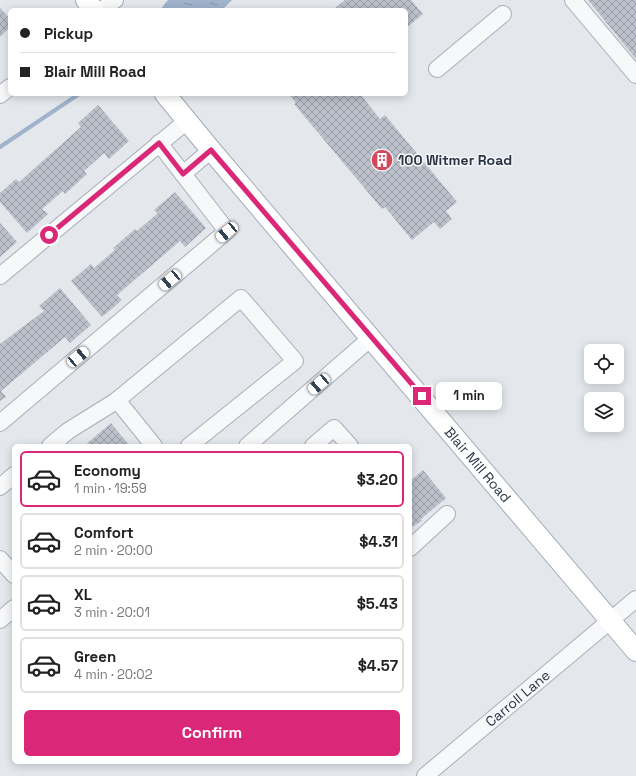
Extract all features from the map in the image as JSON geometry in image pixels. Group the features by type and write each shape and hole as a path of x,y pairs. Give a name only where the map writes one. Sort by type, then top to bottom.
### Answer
{"main road":[{"path":"86,0 92,8"},
{"name":"Blair Mill Road","path":"168,96 211,150 372,337 636,651"}],"street":[{"path":"105,8 115,0"},
{"path":"574,0 636,75"},
{"path":"437,69 503,14"},
{"path":"0,95 8,89"},
{"path":"0,276 188,120"},
{"path":"0,423 227,232 159,143"},
{"path":"183,174 211,150"},
{"path":"52,444 68,430 117,400 241,298 295,361 191,444"},
{"path":"249,444 372,337"},
{"path":"117,400 152,444"},
{"path":"315,444 334,428 348,444"},
{"path":"0,487 12,477"},
{"path":"412,546 447,514"},
{"path":"0,559 12,573"},
{"name":"Carroll Lane","path":"425,776 636,599"},
{"path":"0,620 12,610"}],"water":[{"path":"168,0 232,0 224,8 162,8"}],"building":[{"path":"345,0 411,0 423,14 408,26 408,8 335,8"},
{"path":"588,0 636,0 636,59"},
{"path":"0,8 8,17 8,29 0,37"},
{"name":"100 Witmer Road","path":"291,96 362,96 380,119 385,115 457,202 446,211 452,219 440,229 434,222 412,240 385,207 382,209 294,104 296,103"},
{"path":"98,105 129,141 109,159 104,153 84,171 87,174 65,194 63,191 42,209 48,214 27,233 0,202 0,193 16,179 19,182 81,127 78,123"},
{"path":"175,192 206,228 185,247 180,241 117,295 122,300 102,317 71,281 91,264 94,268 115,250 113,248 135,229 137,231 158,213 154,210"},
{"path":"0,223 17,242 0,257"},
{"path":"60,288 91,325 70,343 65,337 1,391 6,397 0,401 0,344 44,311 39,306"},
{"path":"111,423 128,444 86,444"},
{"path":"423,470 446,498 421,519 422,521 412,527 412,479"}],"waterway":[{"path":"0,147 76,96"}],"place":[{"name":"100 Witmer Road","path":"382,160"}],"route":[{"path":"49,235 159,143 183,174 211,150 422,396"}]}
